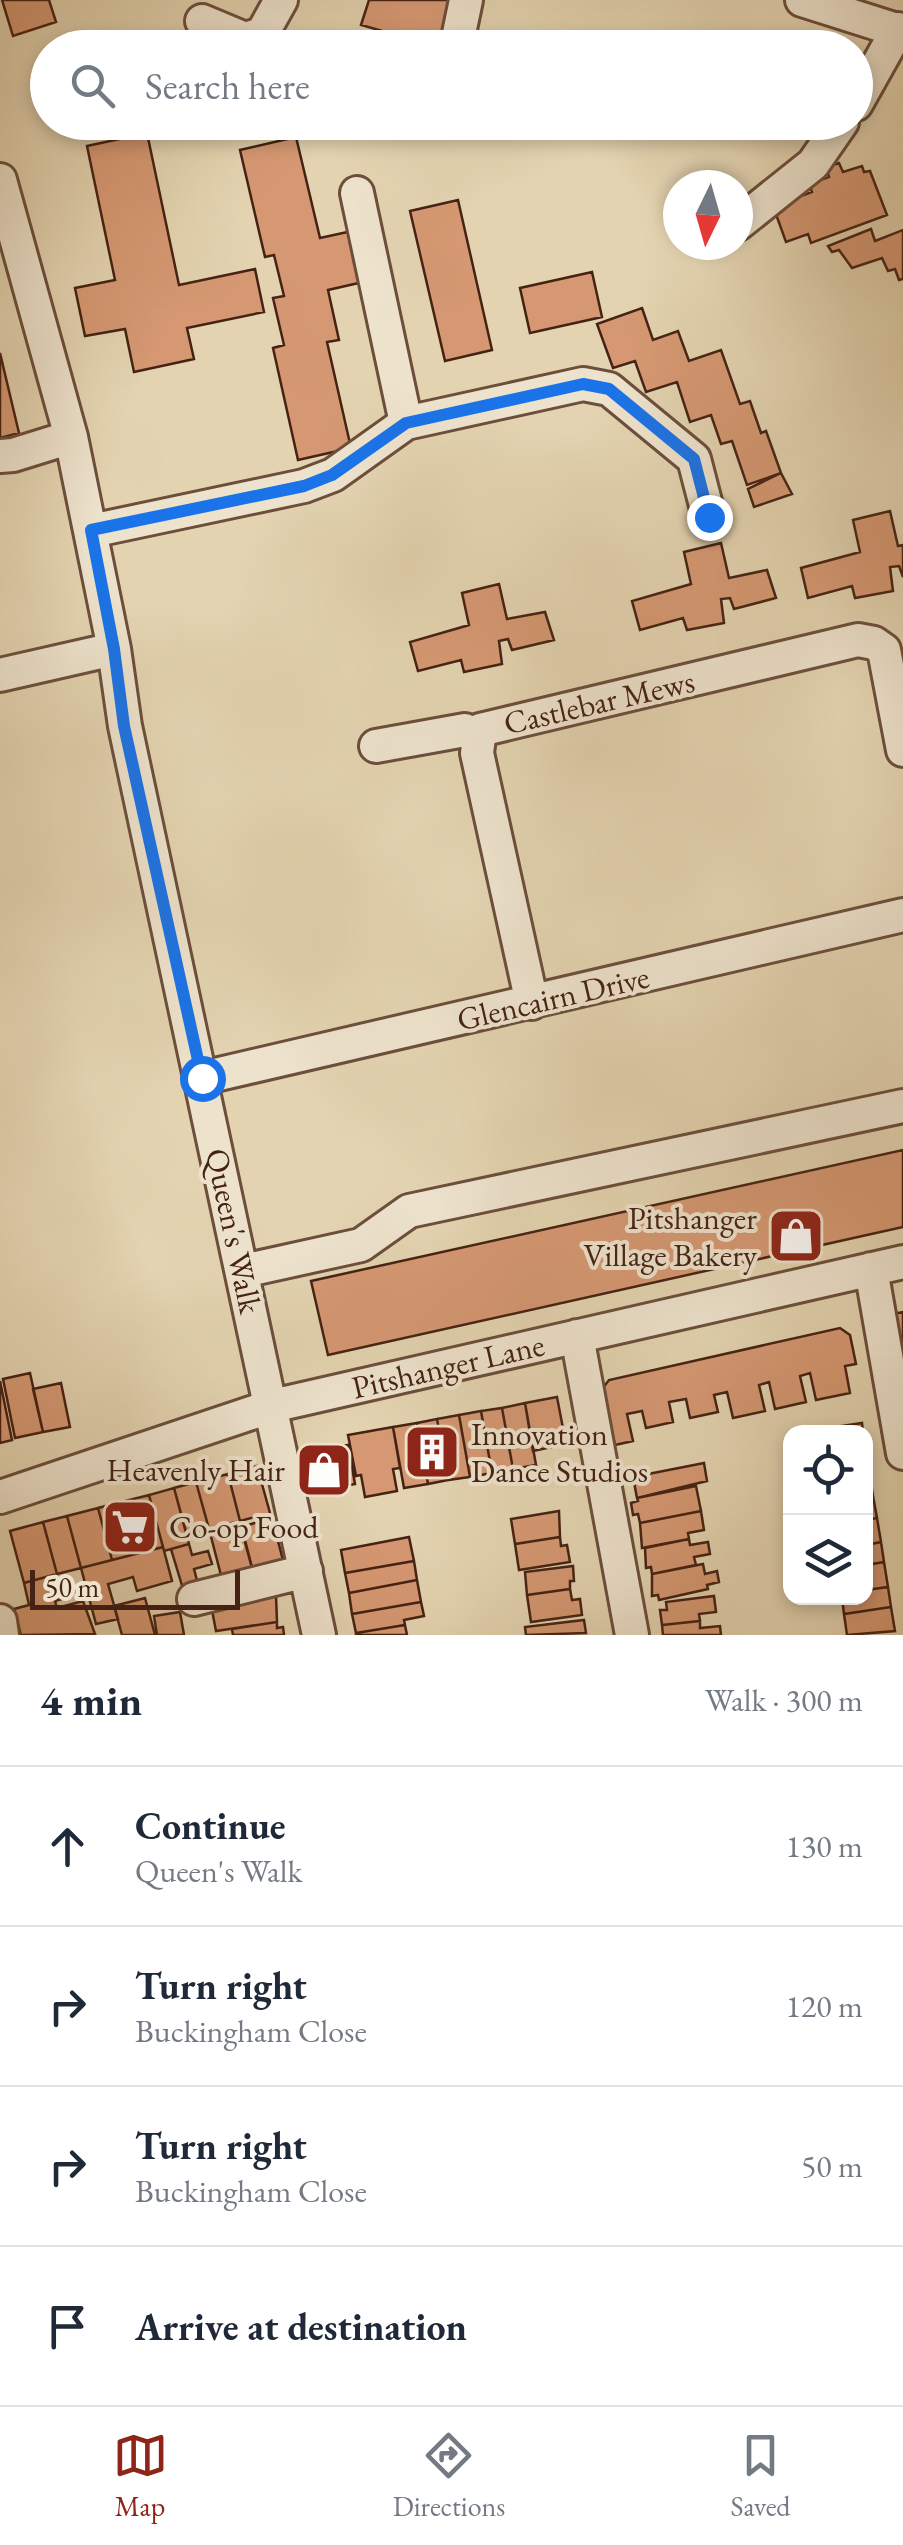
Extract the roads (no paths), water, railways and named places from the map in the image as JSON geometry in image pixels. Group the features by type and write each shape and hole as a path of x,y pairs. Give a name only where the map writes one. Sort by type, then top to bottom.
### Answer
{"street":[{"path":"264,30 281,0"},
{"path":"460,30 466,0"},
{"path":"802,0 901,31 873,76"},
{"path":"202,21 224,30"},
{"path":"753,212 812,164 829,140"},
{"name":"Queen's Walk","path":"0,180 71,436 114,649 124,726 319,1635"},
{"path":"357,194 406,423"},
{"path":"91,530 304,486 332,475 406,423 583,384 609,389 694,459 709,517"},
{"path":"0,456 12,456 71,436"},
{"name":"Castlebar Mews","path":"532,1004 477,753 480,730 858,640 874,642 884,650 903,750"},
{"path":"0,675 114,649"},
{"path":"376,746 465,730 479,738"},
{"name":"Glencairn Drive","path":"202,1078 903,915"},
{"path":"243,1271 362,1246 409,1211 903,1106"},
{"path":"887,1266 903,1453"},
{"name":"Pitshanger Lane","path":"0,1497 272,1406 887,1266"},
{"path":"577,1336 632,1635"},
{"path":"194,1599 306,1572"},
{"path":"0,1621 2,1635"}],"place":[{"name":"Pitshanger Village Bakery","path":"796,1236"},
{"name":"Innovation Dance Studios","path":"432,1452"},
{"name":"Heavenly Hair","path":"324,1470"},
{"name":"Co-op Food","path":"130,1527"}]}
